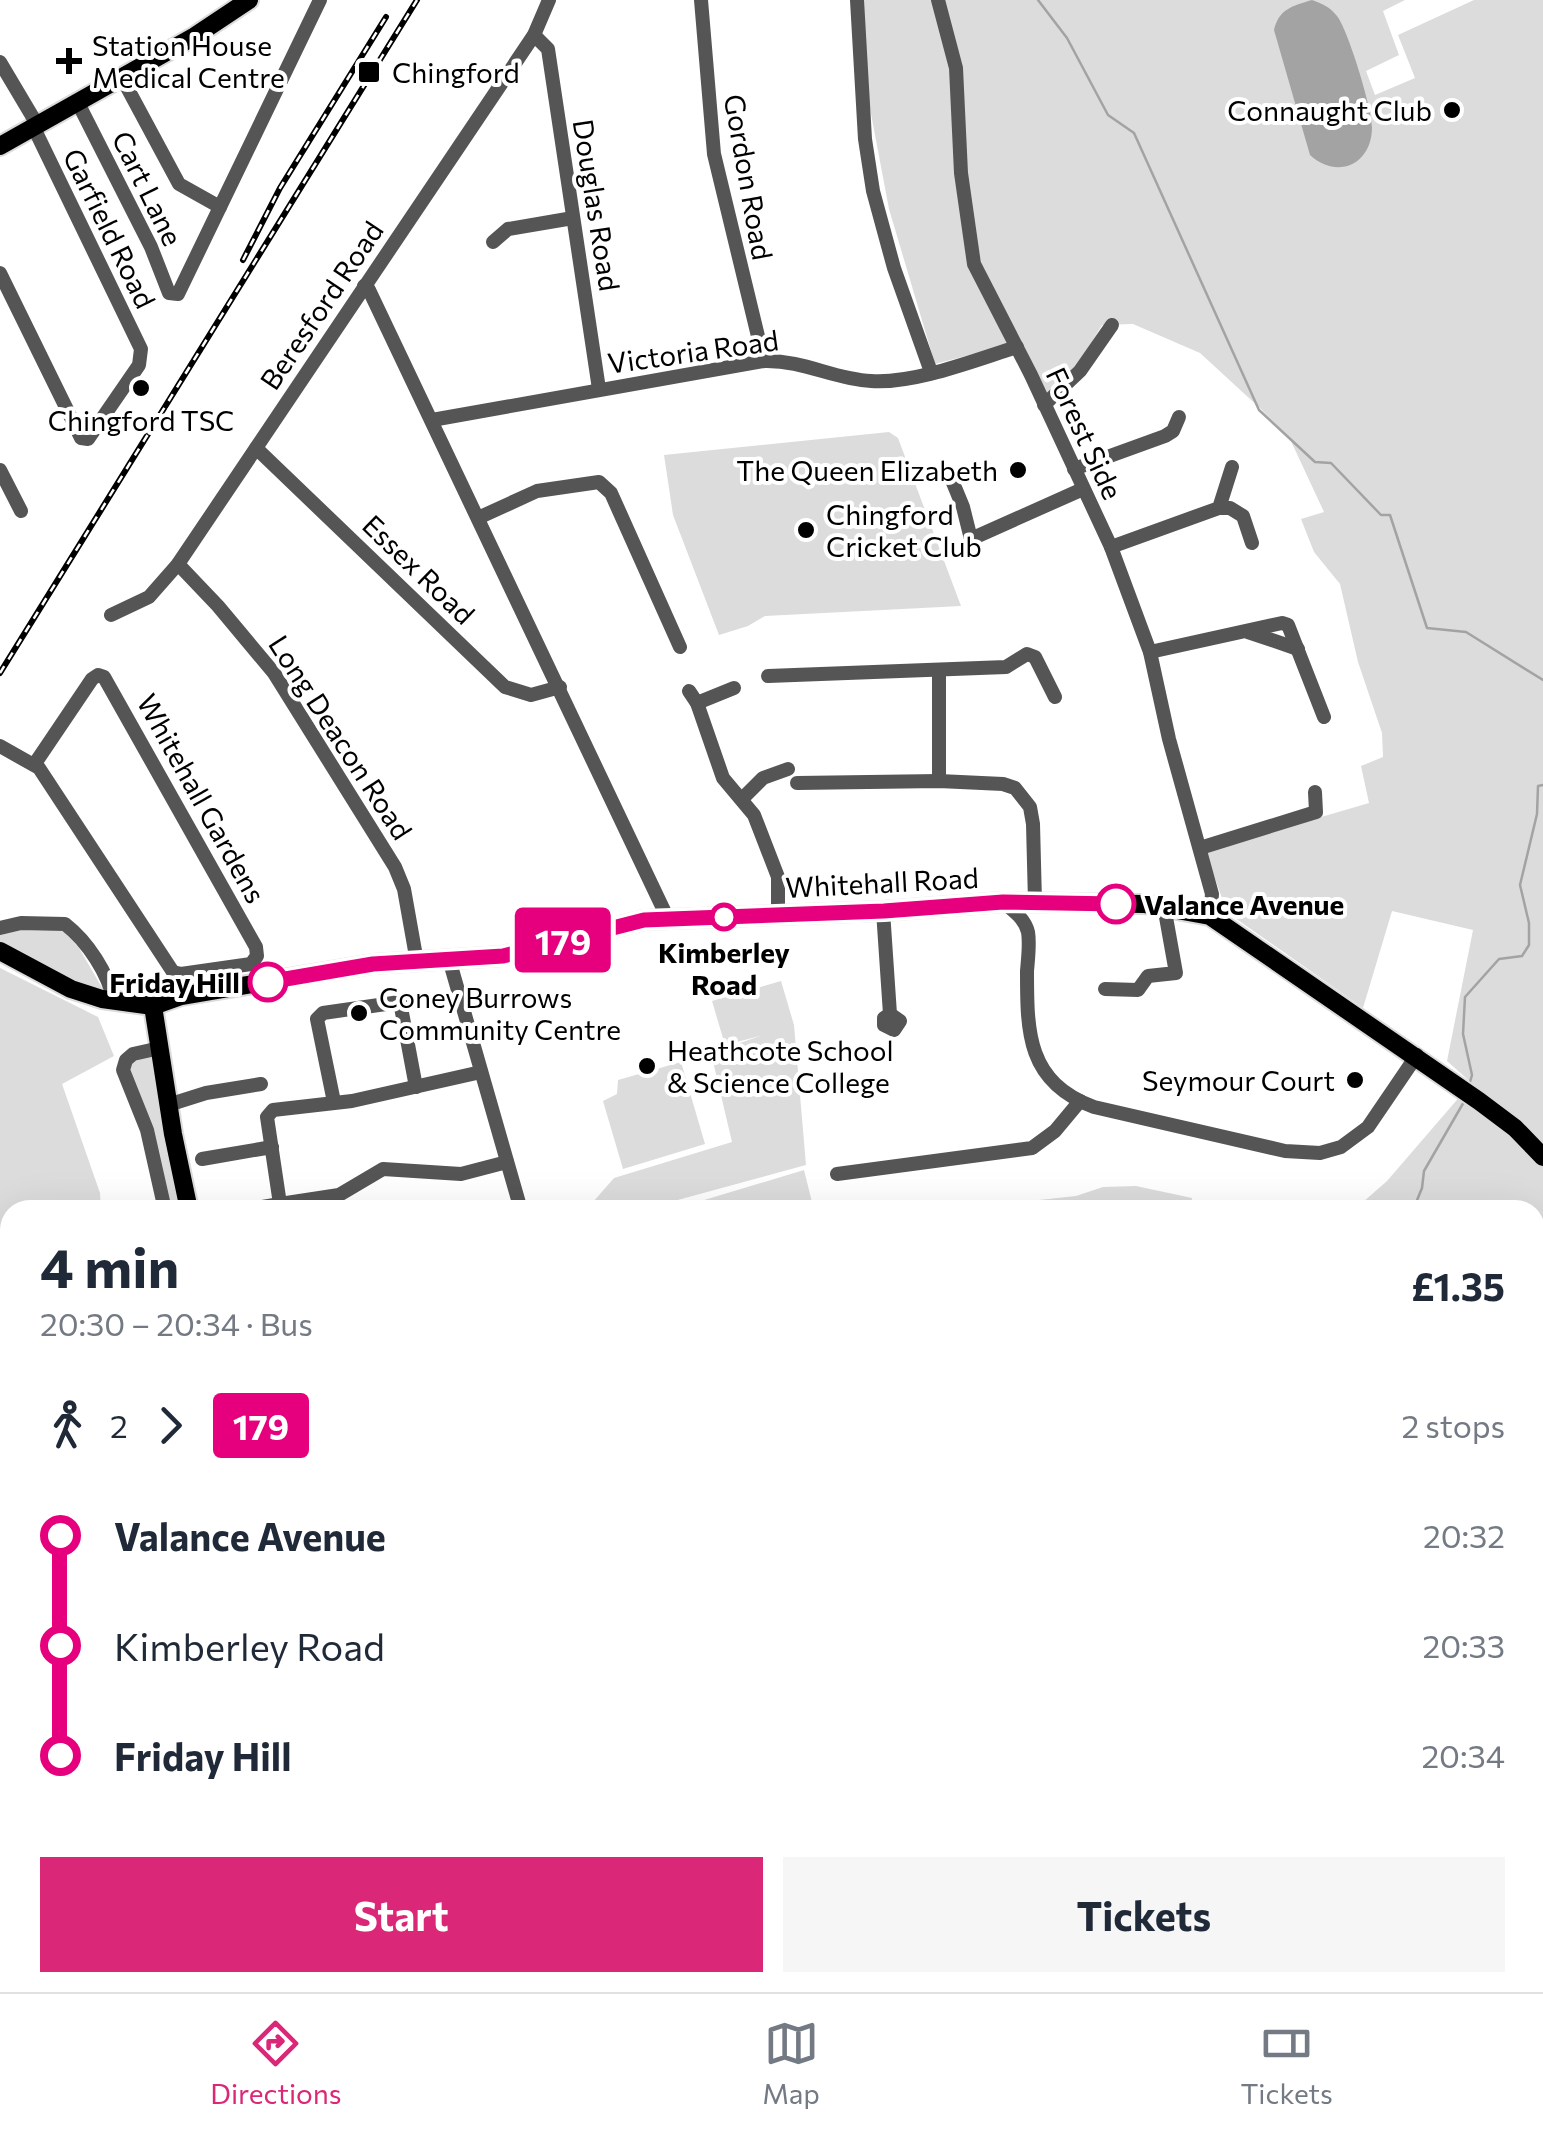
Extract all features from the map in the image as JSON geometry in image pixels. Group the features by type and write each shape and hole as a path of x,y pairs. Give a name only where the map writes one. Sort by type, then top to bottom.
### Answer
{"main road":[{"path":"0,146 195,36 249,0"},
{"name":"Whitehall Road","path":"153,1006 181,996 359,966 506,956 624,924 668,919 1003,902 1164,906 1210,916 1480,1101 1515,1128 1543,1158"},
{"path":"0,951 71,989 114,1001 153,1006 186,1200"}],"street":[{"path":"122,78 182,188 220,207 320,0"},
{"name":"Beresford Road","path":"111,615 149,597 178,564 534,34 549,0"},
{"name":"Gordon Road","path":"702,0 714,154 764,361"},
{"path":"856,0 865,138 873,190 894,268 932,372"},
{"name":"Forest Side","path":"938,0 956,68 960,173 974,264 1111,546 1150,652 1169,739 1210,887 1210,916"},
{"name":"Douglas Road","path":"534,34 548,49 599,390"},
{"name":"Garfield Road","path":"0,62 36,127 141,349 139,365 97,429 84,440 0,273"},
{"name":"Cart Lane","path":"78,103 171,295 178,294 220,207"},
{"path":"493,242 508,229 573,218"},
{"path":"364,286 432,420 668,919"},
{"path":"1044,405 1080,371 1112,325"},
{"name":"Victoria Road","path":"432,420 764,361 801,362 874,382 932,372 1017,347"},
{"path":"1074,469 1165,436 1173,431 1178,416"},
{"name":"Essex Road","path":"256,448 505,686 531,696 560,687"},
{"path":"1218,508 1232,467"},
{"path":"0,470 21,511"},
{"path":"949,473 971,539 1083,489"},
{"path":"478,518 536,492 599,482 611,493 680,647"},
{"path":"1111,546 1218,508 1243,516 1252,543"},
{"name":"Long Deacon Road","path":"178,564 274,673 395,867 404,889 416,962"},
{"path":"1150,652 1288,625 1324,717"},
{"path":"768,676 1006,666 1032,654 1056,697"},
{"path":"939,670 939,782"},
{"name":"Whitehall Gardens","path":"34,765 92,679 104,677 256,947 251,964 217,970"},
{"path":"734,688 693,697 723,778 754,815 778,877 778,916"},
{"path":"0,746 34,765 166,964 182,974 217,970 219,990"},
{"path":"742,799 763,778 788,769"},
{"path":"797,783 1003,784 1025,797 1033,824 1040,902 1028,930 1028,1030 1032,1048 1051,1080 1080,1101 1285,1151 1320,1153 1341,1147 1368,1127 1417,1056"},
{"path":"1200,848 1316,812 1316,792"},
{"path":"1190,910 1210,887"},
{"path":"1003,902 1016,912 1028,930"},
{"path":"1105,989 1138,990 1148,976 1176,973 1164,906"},
{"path":"884,911 890,1014"},
{"path":"0,928 20,923 65,924 100,966 114,1001"},
{"path":"448,960 518,1200"},
{"path":"334,1102 317,1019 322,1013 400,1002 416,1086"},
{"path":"160,1048 129,1057 123,1070 147,1130 163,1200"},
{"path":"279,1200 268,1113 481,1072"},
{"path":"168,1104 261,1084"},
{"path":"837,1174 1032,1148 1055,1131 1080,1101"},
{"path":"202,1159 272,1147"},
{"path":"306,1200 339,1195 383,1169 460,1174 507,1162"}],"shaded area":[{"path":"862,0 1405,0 1383,11 1399,55 1366,71 1375,95 1415,78 1398,35 1474,0 1543,0 1543,1147 1447,1061 1473,930 1392,911 1363,1008 1235,918 1222,898 1205,851 1369,803 1361,766 1383,757 1382,733 1358,662 1340,584 1314,552 1301,519 1324,512 1290,439 1262,410 1200,353 1133,324 1102,325 1073,373 1044,402 1020,342 935,364 889,209 868,98"},
{"path":"1312,0 1332,10 1342,24 1371,117 1366,151 1351,165 1331,167 1310,155 1274,30 1283,13"},
{"name":"Chingford Cricket Club","path":"889,432 898,438 961,606 765,616 719,635 673,515 664,455"},
{"path":"21,929 63,930 79,948 104,991 76,982 0,944 0,935"},
{"path":"0,968 98,1017 114,1056 62,1084 100,1200 0,1200"},
{"path":"781,981 794,1025 806,1165 678,1200 595,1200 614,1178 732,1142 711,1053 760,1036 725,1045 712,1001"},
{"path":"150,1057 181,1200 165,1200 126,1078 132,1058"},
{"path":"681,1062 705,1144 623,1169 603,1101 617,1094 618,1080"},
{"path":"1462,1094 1507,1124 1543,1164 1543,1200 1365,1200 1387,1181"},
{"path":"804,1170 812,1200 704,1200"},
{"path":"1136,1186 1192,1200 1039,1200 1076,1196 1103,1187"}],"waterway":[{"path":"1038,0 1067,38 1108,115 1134,133 1259,410 1315,462 1331,463 1381,515 1390,515 1427,628 1466,632 1543,680"},
{"path":"1470,1082 1463,1034 1465,997 1499,959 1522,956 1529,945 1529,923 1520,885 1537,814 1538,786 1543,785"},
{"path":"1417,1200 1424,1171 1465,1100"}],"railway":[{"path":"0,673 417,0"},
{"path":"243,260 280,188 386,17"}],"bus line":[{"name":"179","path":"268,982 373,964 503,956 644,920 884,911 1003,902 1116,904"}],"place":[{"name":"Station House Medical Centre","path":"69,61"},
{"name":"Chingford","path":"369,72"},
{"name":"Connaught Club","path":"1452,110"},
{"name":"Chingford TSC","path":"141,388"},
{"name":"The Queen Elizabeth","path":"1018,470"},
{"name":"Chingford Cricket Club","path":"806,530"},
{"name":"Valance Avenue","path":"1116,904"},
{"name":"Kimberley Road","path":"724,917"},
{"name":"Friday Hill","path":"268,982"},
{"name":"Coney Burrows Community Centre","path":"359,1013"},
{"name":"Heathcote School & Science College","path":"647,1066"},
{"name":"Seymour Court","path":"1355,1080"}]}
